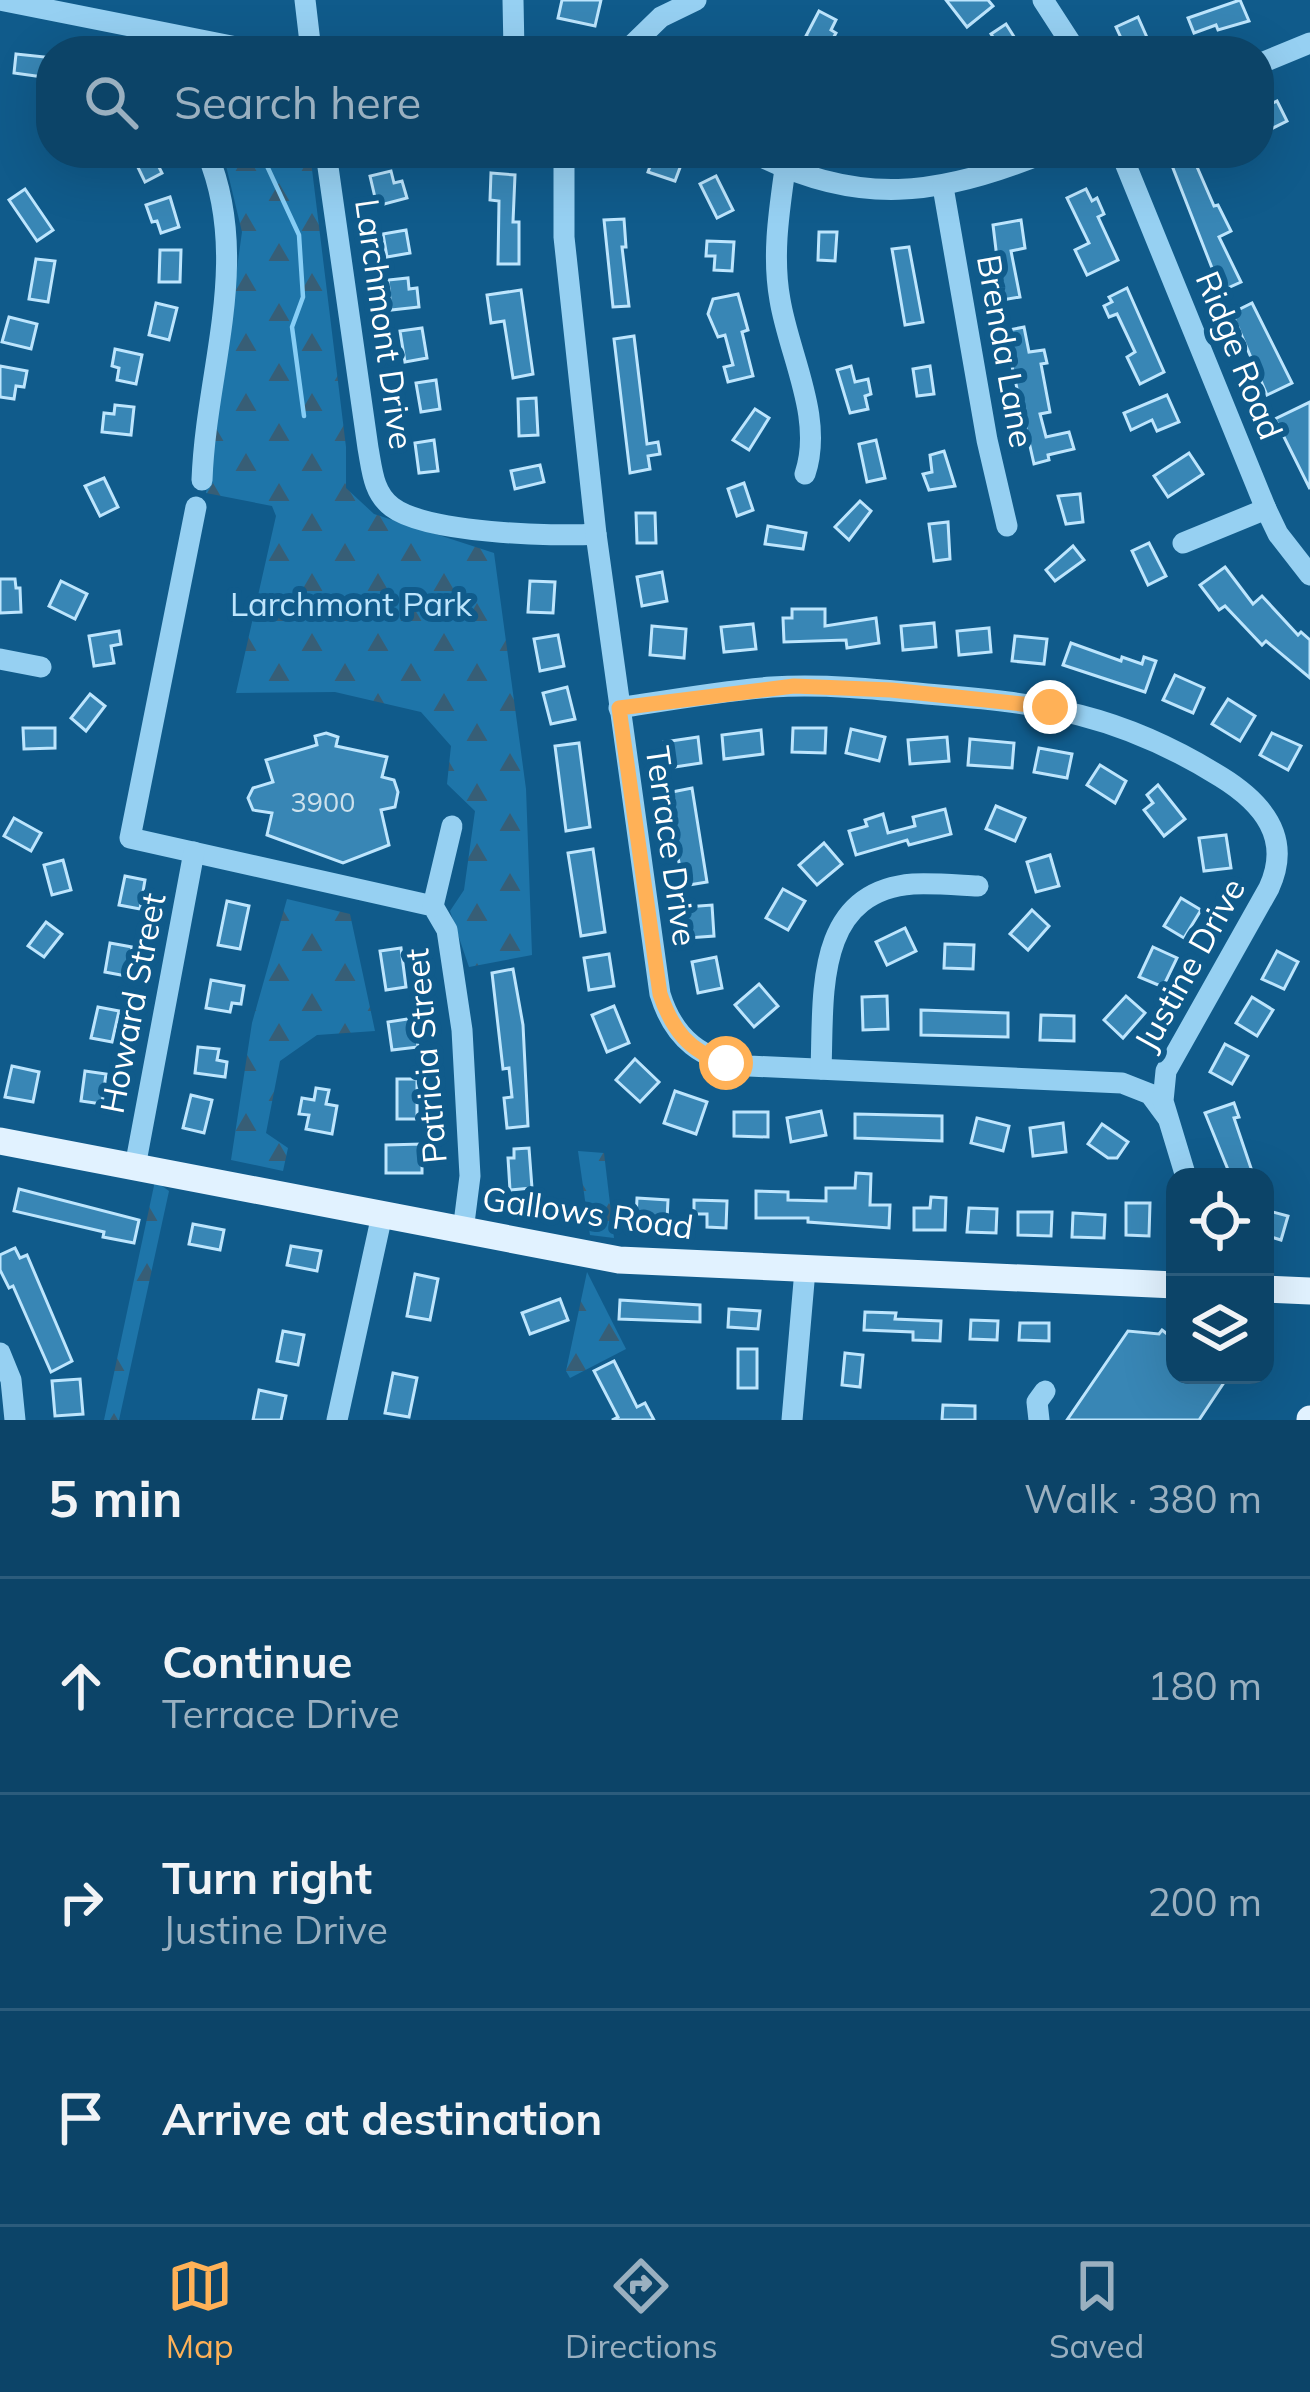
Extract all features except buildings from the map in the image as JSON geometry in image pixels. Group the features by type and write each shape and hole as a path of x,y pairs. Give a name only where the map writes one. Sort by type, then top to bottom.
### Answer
{"main road":[{"name":"Gallows Road","path":"0,1141 619,1260 1166,1285"}],"street":[{"path":"0,0 134,36"},
{"path":"305,0 309,36"},
{"path":"511,36 513,0"},
{"path":"641,36 661,17 696,0"},
{"path":"1043,0 1066,36"},
{"path":"1274,58 1310,43"},
{"path":"202,479 208,407 229,279 227,226 212,168"},
{"name":"Larchmont Drive","path":"328,168 370,457 382,497 409,515 468,527 549,537 596,534"},
{"name":"Terrace Drive","path":"563,168 564,237 596,534 660,994 672,1023 692,1047 718,1061 1122,1083"},
{"path":"805,474 811,458 811,428 777,274 785,169 847,187 879,190 943,187 1006,168"},
{"name":"Ridge Road","path":"1127,168 1266,508 1278,534 1310,575"},
{"name":"Brenda Lane","path":"943,187 988,445 1007,526"},
{"name":"Patricia Street","path":"196,507 130,838 433,907 447,930 462,1030 470,1176 464,1231"},
{"path":"1184,543 1266,508"},
{"path":"0,659 41,667"},
{"name":"Justine Drive","path":"619,708 794,686 1027,702 1097,717 1140,733 1222,777 1268,816 1277,841 1277,863 1268,888 1172,1055 1163,1088 1166,1117 1183,1168"},
{"path":"433,907 452,826"},
{"name":"Howard Street","path":"135,1167 194,852"},
{"path":"821,1069 825,967 847,918 860,905 891,889 917,884 978,886"},
{"path":"1122,1083 1150,1075 1172,1055"},
{"path":"1122,1083 1150,1094 1166,1117"},
{"path":"337,1420 382,1215"},
{"path":"792,1420 805,1270"},
{"path":"0,1353 11,1380 15,1420"},
{"path":"1039,1420 1037,1402 1045,1391"}],"green space":[{"name":"Larchmont Park","path":"227,168 312,168 346,447 346,488 374,514 494,553 526,789 532,955 469,967 450,911 464,890 475,811 447,784 451,746 421,712 335,692 236,693 276,516 272,506 206,493 242,232"},
{"path":"287,899 350,914 375,1031 317,1035 280,1061 266,1133 288,1148 283,1171 231,1160 252,1023"},
{"path":"578,1151 604,1153 614,1238 590,1235"},
{"path":"155,1181 169,1191 119,1420 104,1420"},
{"path":"587,1272 626,1349 570,1378 566,1371"}],"waterway":[{"path":"268,168 299,235 303,297 292,327 304,416"}],"route":[{"path":"726,1063 702,1054 680,1036 660,994 619,708 794,686 891,690 1050,707"}]}
